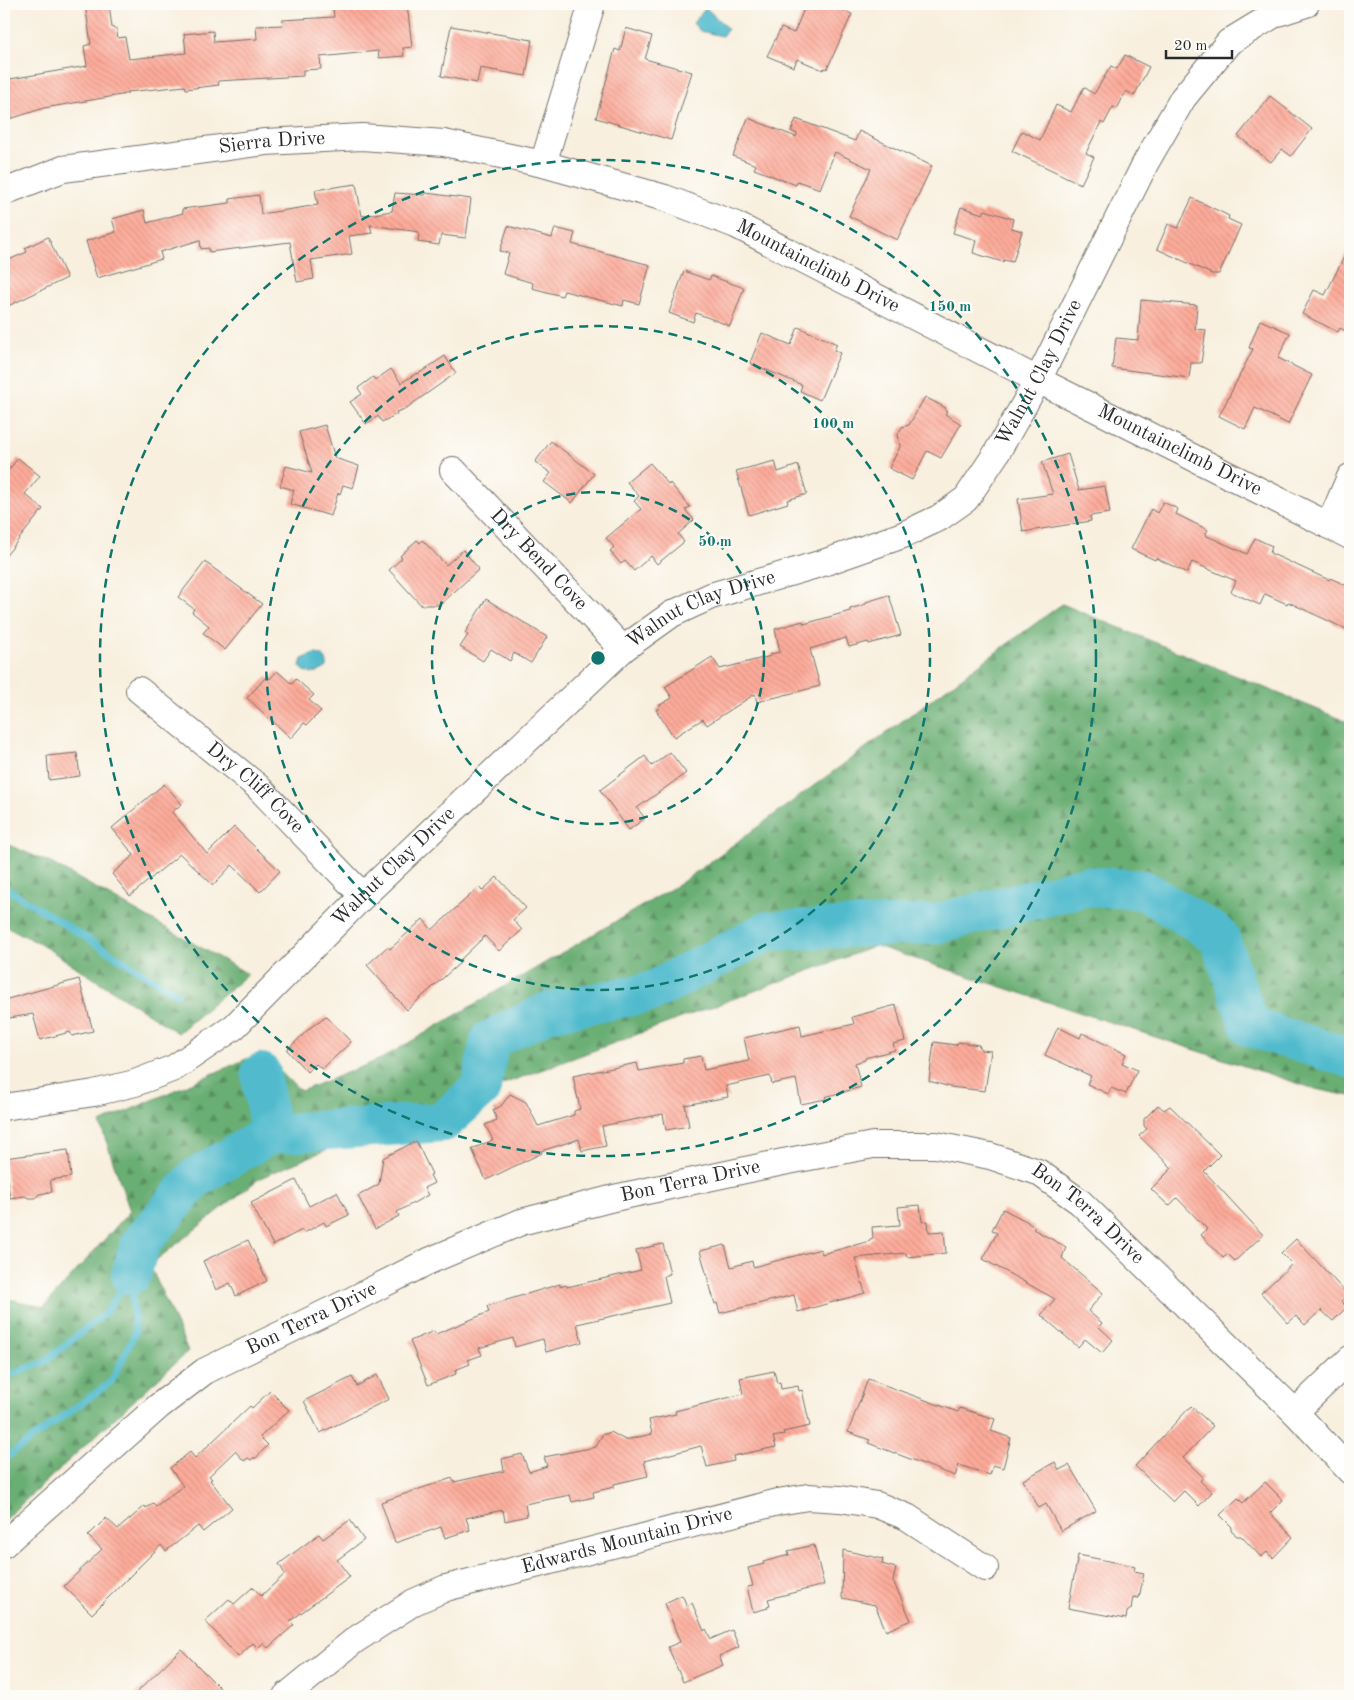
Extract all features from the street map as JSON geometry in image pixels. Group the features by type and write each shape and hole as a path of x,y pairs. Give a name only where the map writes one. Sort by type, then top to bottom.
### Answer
{"street":[{"path":"543,164 592,4"},
{"name":"Walnut Clay Drive","path":"4,1107 94,1093 135,1082 174,1068 234,1027 363,896 623,649 672,614 711,596 823,564 903,535 939,518 966,499 996,454 1038,380 1146,162 1182,98 1229,42 1275,14 1306,4"},
{"name":"Sierra Drive","path":"4,192 63,169 265,142 362,137 444,143 543,164"},
{"name":"Mountainclimb Drive","path":"543,164 665,198 736,225 1038,380 1340,531"},
{"name":"Dry Bend Cove","path":"453,470 623,649"},
{"path":"1340,531 1350,477"},
{"name":"Dry Cliff Cove","path":"139,690 257,786 363,896"},
{"name":"Bon Terra Drive","path":"4,1544 159,1406 205,1371 352,1300 429,1260 530,1220 614,1198 873,1145 936,1145 990,1156 1038,1172 1080,1202 1295,1412 1350,1471"},
{"path":"1295,1412 1350,1359"},
{"name":"Edwards Mountain Drive","path":"299,1692 354,1640 414,1602 446,1588 778,1502 808,1497 840,1498 876,1505 907,1517 985,1568"}],"green space":[{"path":"1062,604 1350,723 1350,1096 1315,1089 876,946 333,1147 260,1178 150,1265 188,1351 4,1520 4,1298 44,1307 130,1211 100,1123 260,1053 301,1091 381,1059 681,883"},
{"path":"4,843 51,863 248,974 178,1033 42,945 4,925"}],"water":[{"path":"706,8 728,29 722,36 700,31 693,23"},
{"path":"314,654 324,657 327,661 327,667 320,671 309,673 300,666 302,659"}],"building":[{"path":"85,4 109,4 112,28 116,28 118,38 125,37 129,59 186,53 184,34 213,31 214,42 257,39 256,26 283,25 282,20 334,17 333,8 374,4 407,4 412,47 403,48 404,56 379,58 378,51 320,57 321,69 303,70 303,76 218,81 219,85 186,89 185,86 127,92 127,94 44,108 4,121 4,80 87,66 84,46 91,44"},
{"path":"806,4 827,4 852,14 827,69 824,68 823,70 797,59 794,67 767,56 781,28 794,33"},
{"path":"451,26 532,40 526,76 480,68 477,83 441,76"},
{"path":"626,28 652,36 645,59 692,72 671,140 596,118 615,49 620,51"},
{"path":"1125,55 1149,67 1134,96 1126,91 1117,109 1113,107 1104,124 1101,122 1086,153 1094,157 1081,184 1012,151 1022,131 1040,140 1056,105 1071,112 1084,87 1094,94 1111,66 1117,69"},
{"path":"1270,96 1312,129 1291,156 1282,149 1271,162 1238,136"},
{"path":"748,118 796,137 797,134 791,131 796,119 855,141 859,131 932,166 897,240 849,216 871,169 835,152 820,189 797,181 796,185 754,169 756,165 733,156"},
{"path":"356,184 362,216 392,211 395,193 425,195 426,193 471,199 466,238 441,235 439,245 418,242 419,232 370,225 372,233 349,236 352,254 311,260 314,279 297,282 290,242 209,252 209,248 201,249 200,240 160,252 162,259 97,278 86,241 116,232 112,219 144,210 147,223 183,213 182,209 230,203 230,199 259,195 261,214 318,205 315,190"},
{"path":"1192,198 1229,216 1228,219 1241,225 1219,274 1212,274 1157,249 1168,224 1178,228"},
{"path":"961,207 983,214 985,210 1013,219 1011,228 1022,231 1013,262 1004,260 1003,262 973,253 976,240 953,233"},
{"path":"508,226 552,238 555,228 575,233 572,244 650,265 639,304 624,300 623,306 564,291 562,296 532,288 533,283 503,274 509,253 500,251"},
{"path":"48,237 67,278 4,308 4,262 27,252 25,248"},
{"path":"1350,245 1350,333 1340,328 1338,332 1302,314 1314,290 1325,295"},
{"path":"684,271 709,280 711,276 744,288 730,326 696,313 693,322 669,313"},
{"path":"1141,300 1197,305 1195,329 1206,330 1201,363 1191,363 1189,378 1112,368 1116,338 1138,340"},
{"path":"1260,320 1290,333 1278,358 1312,375 1288,424 1255,408 1245,429 1219,416 1253,349 1249,348"},
{"path":"798,327 837,344 834,350 840,353 820,400 800,391 802,385 750,363 762,333 791,345"},
{"path":"445,356 456,373 405,409 396,412 397,414 382,422 378,416 366,424 350,402 362,394 358,388 373,377 375,380 391,369 401,383"},
{"path":"925,397 946,408 945,414 961,424 941,458 927,451 912,480 889,468 900,447 898,434 902,427 909,425"},
{"path":"325,425 335,458 359,466 353,488 343,485 340,494 338,493 331,516 290,504 294,490 280,486 286,466 312,473 299,432"},
{"path":"551,441 594,474 572,503 544,482 551,473 535,462"},
{"path":"1068,454 1079,490 1105,486 1110,513 1090,516 1091,521 1023,532 1018,499 1053,494 1042,462"},
{"path":"18,458 40,476 25,494 43,509 4,558 4,476"},
{"path":"775,461 778,472 798,465 807,494 787,500 788,503 749,515 736,471"},
{"path":"650,463 690,507 685,510 694,520 678,534 684,542 657,564 651,556 634,571 625,561 621,564 610,551 614,547 606,538 641,509 634,501 639,496 627,482"},
{"path":"1163,502 1178,509 1176,514 1208,530 1205,535 1247,554 1255,538 1272,546 1270,553 1329,580 1330,578 1350,587 1350,631 1288,602 1287,604 1265,594 1260,605 1231,592 1236,581 1192,562 1187,573 1156,558 1155,560 1131,549 1151,509 1157,513"},
{"path":"417,540 420,543 422,540 446,565 463,550 479,569 440,605 421,605 389,570 402,558 400,556"},
{"path":"205,562 262,604 225,650 203,633 209,626 192,612 194,609 178,597"},
{"path":"889,595 901,635 869,644 868,642 849,647 846,638 810,649 820,686 757,702 755,694 707,725 703,719 674,737 656,710 659,708 658,706 672,698 665,687 712,657 720,669 771,656 771,654 780,652 775,629 803,621 804,624 850,611 850,609 866,604 866,602"},
{"path":"486,599 547,637 531,663 514,653 510,661 491,649 483,661 460,647 468,635 465,633"},
{"path":"277,671 292,684 296,679 314,695 309,700 321,711 307,725 304,723 291,738 247,698 267,676 270,679"},
{"path":"670,752 686,773 637,808 645,818 629,830 600,790 645,756 652,766"},
{"path":"77,753 80,776 49,780 47,756"},
{"path":"164,784 182,804 172,812 207,854 234,827 280,871 260,892 232,865 213,885 180,854 130,896 112,874 134,855 112,828"},
{"path":"497,877 526,908 513,920 522,930 499,951 485,936 460,960 461,962 407,1010 367,965 387,947 390,949 423,919 432,930 479,887 482,891"},
{"path":"79,979 93,1031 72,1036 70,1032 40,1040 33,1014 4,1019 4,1000"},
{"path":"896,1005 905,1041 893,1044 895,1050 865,1058 865,1060 855,1063 861,1087 825,1097 826,1099 801,1104 796,1079 772,1084 770,1076 726,1086 728,1097 685,1105 689,1126 666,1130 663,1114 602,1126 606,1146 582,1151 579,1139 541,1151 542,1153 486,1180 472,1149 493,1140 485,1125 497,1120 493,1110 501,1106 510,1094 526,1102 538,1126 574,1115 574,1111 580,1109 573,1076 637,1063 639,1071 683,1063 683,1059 701,1056 704,1070 749,1061 744,1038 800,1025 802,1036 854,1024 852,1017"},
{"path":"326,1016 351,1042 322,1069 316,1064 307,1072 287,1050 311,1027"},
{"path":"1058,1027 1080,1038 1082,1033 1126,1054 1122,1063 1137,1070 1126,1094 1111,1088 1108,1094 1087,1084 1091,1076 1045,1055"},
{"path":"934,1042 956,1045 959,1042 979,1045 981,1050 991,1051 985,1091 950,1087 929,1081"},
{"path":"1158,1105 1164,1110 1170,1106 1220,1155 1204,1171 1263,1235 1235,1261 1228,1254 1223,1258 1201,1235 1207,1229 1177,1198 1169,1206 1151,1189 1172,1168 1139,1136 1147,1129 1144,1126 1144,1119"},
{"path":"416,1141 432,1174 430,1175 434,1183 424,1188 428,1195 397,1212 399,1216 375,1229 358,1196 379,1184 383,1158"},
{"path":"68,1150 71,1177 50,1180 52,1192 39,1194 36,1198 25,1196 10,1198 4,1158"},
{"path":"296,1180 309,1206 337,1192 349,1215 326,1226 324,1222 304,1233 302,1230 273,1245 251,1203"},
{"path":"920,1205 922,1222 928,1221 929,1232 944,1231 946,1253 907,1257 906,1253 855,1258 865,1293 798,1312 794,1295 720,1313 717,1303 715,1304 700,1251 725,1245 731,1267 752,1261 753,1267 821,1249 822,1254 870,1241 873,1238 872,1227 900,1225 898,1207"},
{"path":"1003,1209 1028,1222 1035,1227 1033,1229 1066,1247 1062,1258 1103,1293 1088,1311 1102,1323 1099,1327 1113,1340 1102,1353 1085,1339 1078,1347 1041,1315 1055,1299 983,1259 997,1233 992,1230"},
{"path":"1296,1239 1348,1295 1341,1301 1347,1307 1333,1321 1321,1310 1305,1325 1296,1316 1288,1323 1261,1293 1292,1264 1281,1253"},
{"path":"248,1240 267,1281 236,1296 230,1283 216,1290 203,1261"},
{"path":"663,1244 670,1274 664,1276 670,1303 577,1324 582,1342 546,1352 543,1339 515,1347 513,1338 479,1348 482,1355 468,1360 470,1364 455,1370 456,1374 428,1385 410,1341 434,1331 436,1334 489,1312 487,1306 560,1284 560,1287 566,1285 567,1287 641,1270 636,1250"},
{"path":"774,1371 777,1383 780,1382 781,1389 798,1386 799,1391 802,1390 810,1426 783,1432 784,1435 773,1437 776,1447 733,1456 734,1461 707,1467 701,1446 644,1461 648,1476 614,1484 614,1487 593,1492 594,1497 572,1502 570,1495 525,1504 527,1516 505,1521 503,1510 466,1518 470,1530 445,1538 441,1527 395,1543 381,1502 452,1478 454,1482 504,1471 502,1459 522,1454 529,1472 547,1466 544,1457 596,1447 602,1435 611,1432 625,1440 652,1434 649,1420 676,1414 675,1411 743,1394 740,1378"},
{"path":"377,1375 389,1399 320,1433 304,1401 352,1377 357,1386"},
{"path":"868,1379 958,1412 960,1408 995,1419 991,1431 1011,1438 1003,1468 993,1465 990,1475 959,1465 955,1476 868,1443 870,1440 848,1432"},
{"path":"270,1391 289,1410 260,1437 268,1445 255,1459 254,1457 251,1460 248,1458 244,1461 235,1451 209,1476 212,1479 210,1480 232,1508 203,1532 198,1526 166,1551 161,1545 92,1614 64,1586 102,1549 88,1536 106,1518 118,1529 145,1506 146,1508 153,1503 156,1506 183,1486 170,1468 190,1452 195,1458 250,1406 252,1408"},
{"path":"1191,1406 1213,1426 1183,1458 1203,1477 1200,1481 1212,1492 1199,1506 1184,1491 1173,1502 1135,1466"},
{"path":"1055,1462 1059,1470 1069,1465 1096,1511 1061,1531 1046,1504 1039,1508 1023,1480"},
{"path":"1265,1482 1283,1500 1270,1513 1293,1537 1273,1558 1267,1552 1261,1557 1241,1536 1237,1536 1231,1531 1232,1527 1220,1515 1238,1498 1243,1503"},
{"path":"350,1520 364,1540 337,1560 350,1577 290,1621 294,1625 268,1648 263,1643 258,1648 253,1643 238,1657 205,1621 229,1599 234,1604 253,1587 261,1596 285,1574 279,1564 319,1534 323,1539"},
{"path":"814,1545 824,1585 768,1599 770,1605 767,1606 768,1608 753,1612 747,1587 753,1586 748,1568 789,1555 788,1551"},
{"path":"843,1550 883,1559 882,1564 896,1568 893,1581 911,1620 886,1631 875,1605 842,1598"},
{"path":"1078,1555 1129,1565 1135,1567 1134,1571 1144,1573 1139,1598 1133,1597 1131,1609 1127,1612 1126,1619 1068,1608"},
{"path":"682,1595 687,1606 692,1603 704,1631 706,1629 711,1639 732,1630 739,1647 719,1656 723,1665 683,1682 668,1647 680,1642 665,1603"},
{"path":"181,1649 228,1696 133,1696"}],"waterway":[{"path":"261,1073 270,1134 443,1122 481,1088 490,1040 548,1012 651,992 768,931 934,924 1087,886 1144,890 1219,936 1250,1027 1350,1058"},
{"path":"4,887 177,994"},
{"path":"131,1275 140,1244 195,1178 270,1134"},
{"path":"4,1377 44,1362 106,1313 130,1275"},
{"path":"4,1459 112,1381 135,1333 131,1275"}]}
